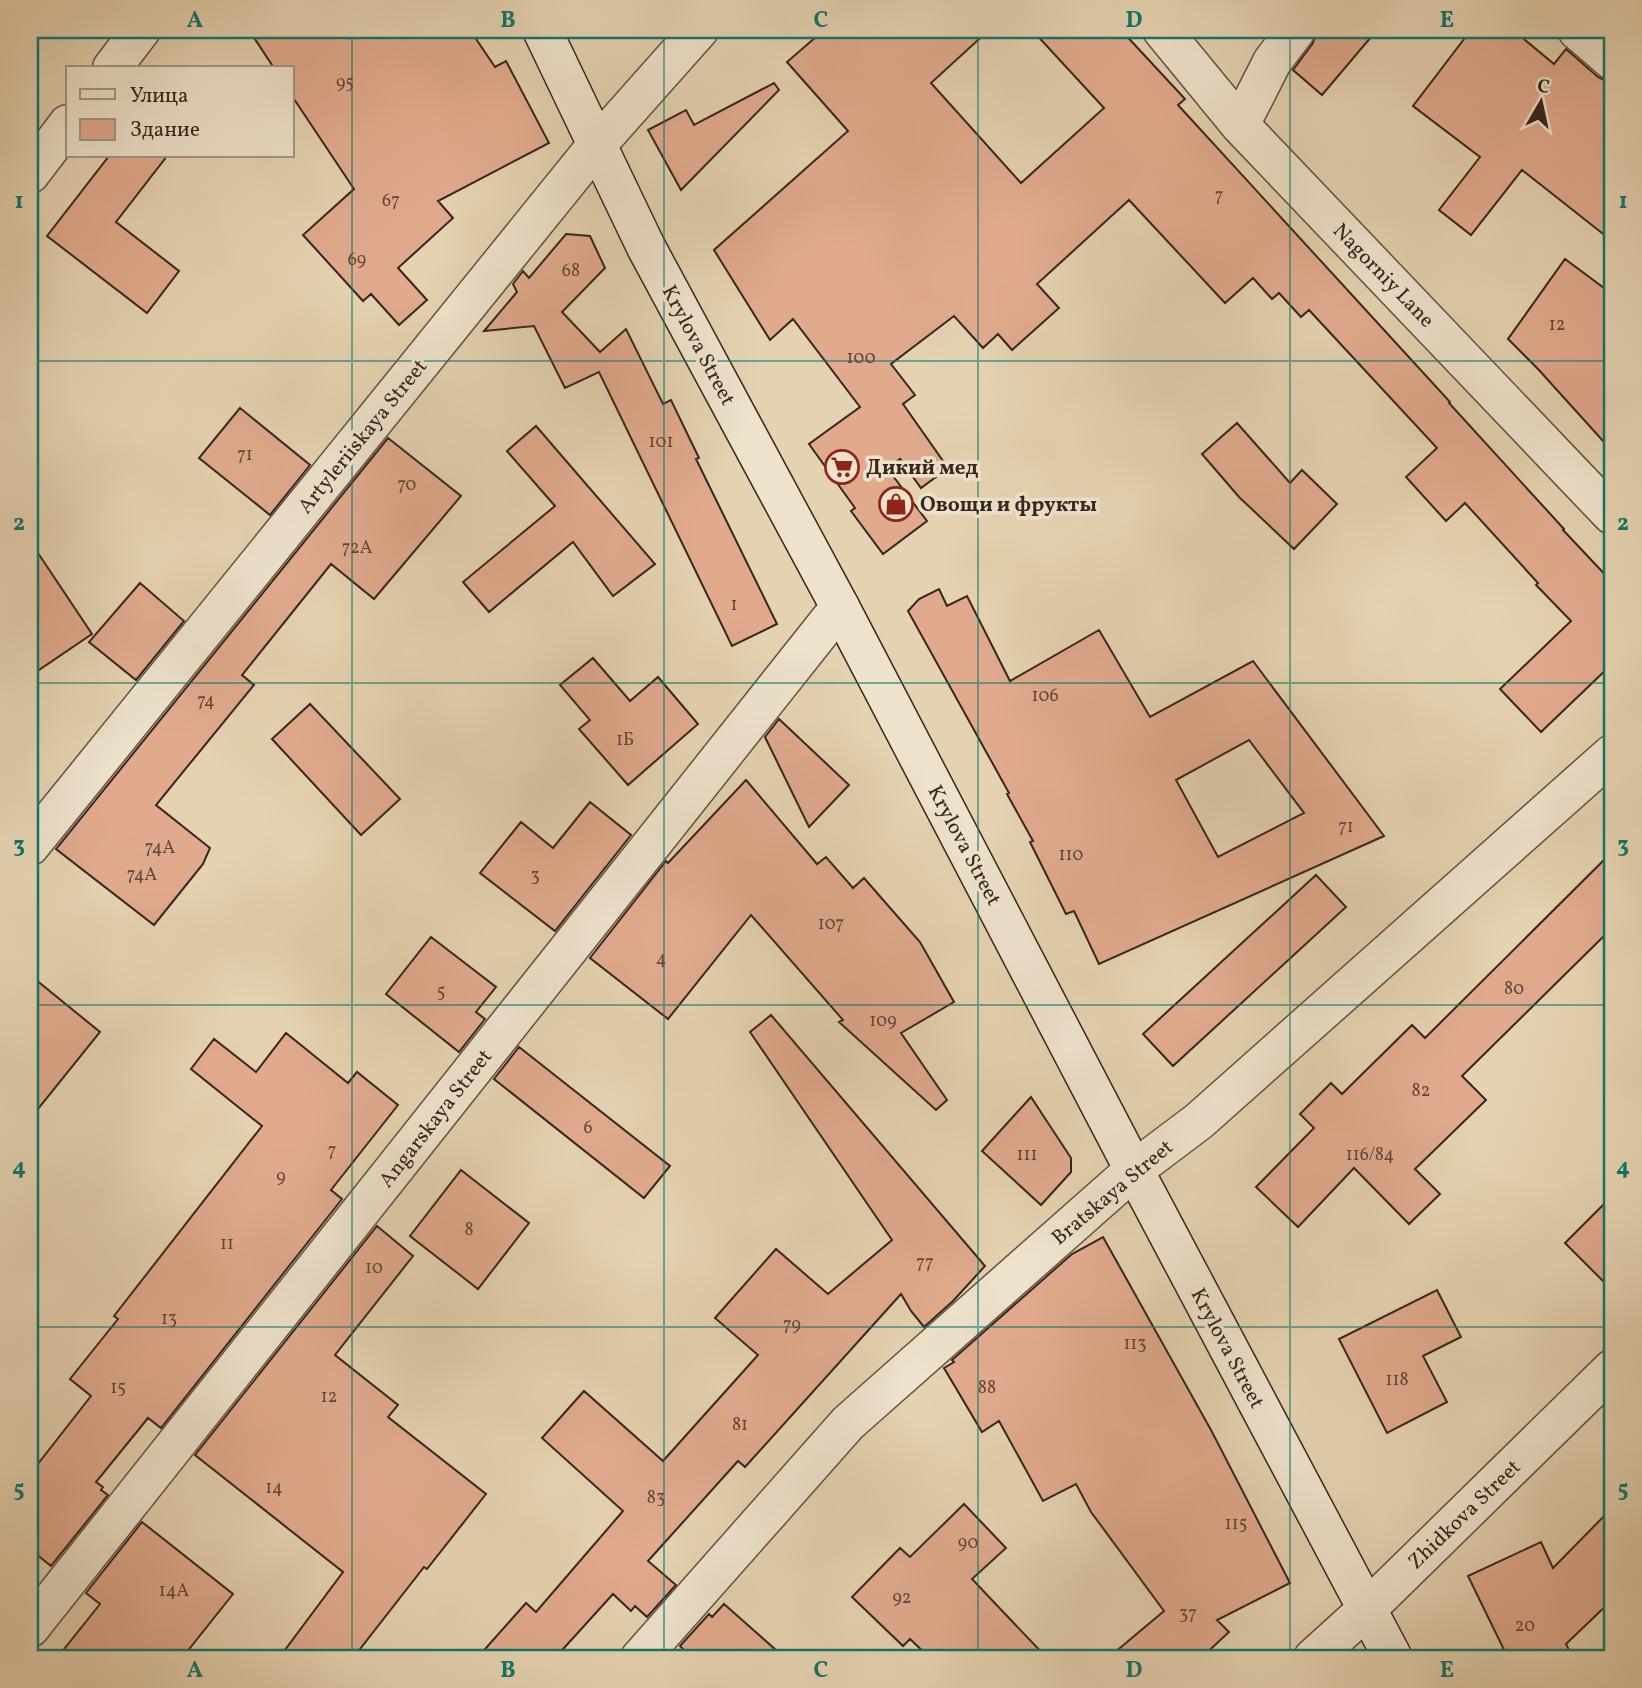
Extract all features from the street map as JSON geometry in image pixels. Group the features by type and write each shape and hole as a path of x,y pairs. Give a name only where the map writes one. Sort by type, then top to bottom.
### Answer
{"street":[{"path":"113,66 141,30"},
{"name":"Krylova Street","path":"542,30 646,247 840,607 1393,1658"},
{"name":"Artyleriiskaya Street","path":"30,846 596,146 699,30"},
{"name":"Nagorniy Lane","path":"1162,30 1240,125 1612,515"},
{"path":"1240,125 1272,62 1296,30"},
{"path":"1577,30 1612,60"},
{"path":"30,174 66,127"},
{"name":"Angarskaya Street","path":"30,1628 840,607"},
{"name":"Bratskaya Street","path":"640,1658 848,1423 1134,1170 1199,1121 1612,754"},
{"name":"Zhidkova Street","path":"1313,1658 1366,1610 1612,1368"}],"building":[{"path":"249,30 470,30 495,67 506,61 549,143 438,201 453,218 398,268 427,300 399,325 371,294 363,301 303,235 354,189 294,99 294,66 273,66"},
{"path":"824,30 989,30 931,83 1021,183 1104,108 1032,30 1121,30 1185,99 1178,105 1612,582 1612,664 1541,732 1500,689 1571,621 1465,503 1446,521 1406,477 1437,448 1309,310 1301,317 1279,293 1272,299 1253,278 1225,303 1129,200 1037,284 1059,308 1012,350 998,334 983,348 954,316 891,364 915,395 903,404 948,468 921,488 900,459 887,468 927,521 883,554 851,511 855,508 809,444 860,407 793,319 770,340 714,250 848,131 787,62"},
{"path":"1317,30 1377,30 1322,95 1293,70 1313,43"},
{"path":"1471,30 1513,30 1554,64 1566,49 1598,77 1612,84 1612,241 1522,170 1471,235 1439,210 1480,157 1413,106"},
{"path":"774,83 779,90 681,190 648,130 686,110 694,125"},
{"path":"107,158 165,158 116,222 179,271 147,313 47,236"},
{"path":"566,234 590,236 605,268 562,312 600,352 626,329 663,404 671,400 699,458 696,459 777,624 732,646 599,372 565,388 534,326 484,331 517,292 513,284 523,271 529,278"},
{"path":"1565,259 1612,294 1612,451 1508,339"},
{"path":"240,408 310,465 270,515 199,458"},
{"path":"1237,423 1290,483 1302,470 1337,504 1294,549 1239,497 1202,454"},
{"path":"536,426 655,564 613,596 573,542 489,612 463,582 555,506 507,451"},
{"path":"388,438 461,496 374,599 331,564 242,675 254,685 156,805 210,848 203,864 154,925 56,849"},
{"path":"30,541 92,634 30,676"},
{"path":"140,583 184,621 136,680 89,642"},
{"path":"939,589 947,606 967,596 1010,681 1099,630 1150,717 1253,661 1384,836 1099,964 1074,911 1066,914 1030,842 1033,841 1007,794 1009,793 908,611 919,599","holes":["1249,740 1304,813 1218,857 1176,780"]},
{"path":"593,658 630,701 658,677 698,724 628,785 579,729 590,720 560,685"},
{"path":"310,704 400,799 361,835 272,739"},
{"path":"779,719 849,785 809,827 765,737"},
{"path":"746,780 817,864 826,857 853,888 864,878 920,942 954,1002 901,1033 947,1100 936,1110 839,1022 843,1020 751,915 668,1019 590,958 666,861 668,863"},
{"path":"590,802 631,835 555,931 480,873 521,822 553,848"},
{"path":"1612,852 1612,928 1462,1076 1486,1100 1415,1169 1440,1194 1409,1224 1354,1168 1298,1227 1256,1187 1314,1128 1300,1114 1331,1083 1342,1094 1412,1025 1425,1038"},
{"path":"1316,875 1346,907 1173,1066 1143,1034"},
{"path":"431,937 496,987 476,1012 485,1019 459,1052 386,994"},
{"path":"30,975 100,1032 30,1119"},
{"path":"771,1015 985,1266 953,1301 924,1327 901,1294 745,1467 738,1461 648,1561 676,1585 647,1617 635,1606 631,1611 613,1594 555,1658 477,1658 526,1603 536,1612 623,1511 542,1438 584,1391 663,1461 758,1355 715,1318 776,1249 828,1294 892,1240 750,1032"},
{"path":"286,1033 348,1083 357,1072 398,1105 331,1190 342,1199 161,1428 148,1418 96,1482 108,1495 51,1566 30,1549 30,1474 91,1396 70,1379 118,1319 114,1316 262,1126 191,1069 214,1039 256,1072"},
{"path":"519,1047 670,1166 644,1198 494,1079"},
{"path":"1031,1097 1071,1158 1071,1172 1041,1205 982,1151"},
{"path":"461,1170 529,1223 478,1289 410,1236"},
{"path":"1612,1196 1612,1290 1565,1243"},
{"path":"377,1226 413,1256 335,1355 398,1405 388,1417 486,1494 427,1569 424,1567 353,1658 279,1658 343,1572 195,1455"},
{"path":"1103,1237 1211,1430 1290,1583 1217,1620 1229,1632 1201,1658 1108,1658 1164,1611 1091,1512 1076,1484 1043,1501 999,1421 982,1432 944,1368 954,1362 952,1360 1072,1254"},
{"path":"1437,1290 1461,1337 1423,1356 1447,1402 1387,1433 1339,1339"},
{"path":"964,1504 1006,1548 972,1579 1047,1658 930,1658 910,1639 903,1646 852,1597 900,1548 910,1557"},
{"path":"1612,1508 1612,1600 1566,1644 1573,1658 1508,1658 1468,1576 1541,1542 1553,1568"},
{"path":"142,1522 233,1594 182,1658 57,1658 100,1604 86,1593"},
{"path":"724,1604 785,1658 675,1658 683,1649 680,1646 709,1614 712,1617"}],"place":[{"name":"Дикий мед","path":"842,467"},
{"name":"Овощи и фрукты","path":"896,504"}]}
